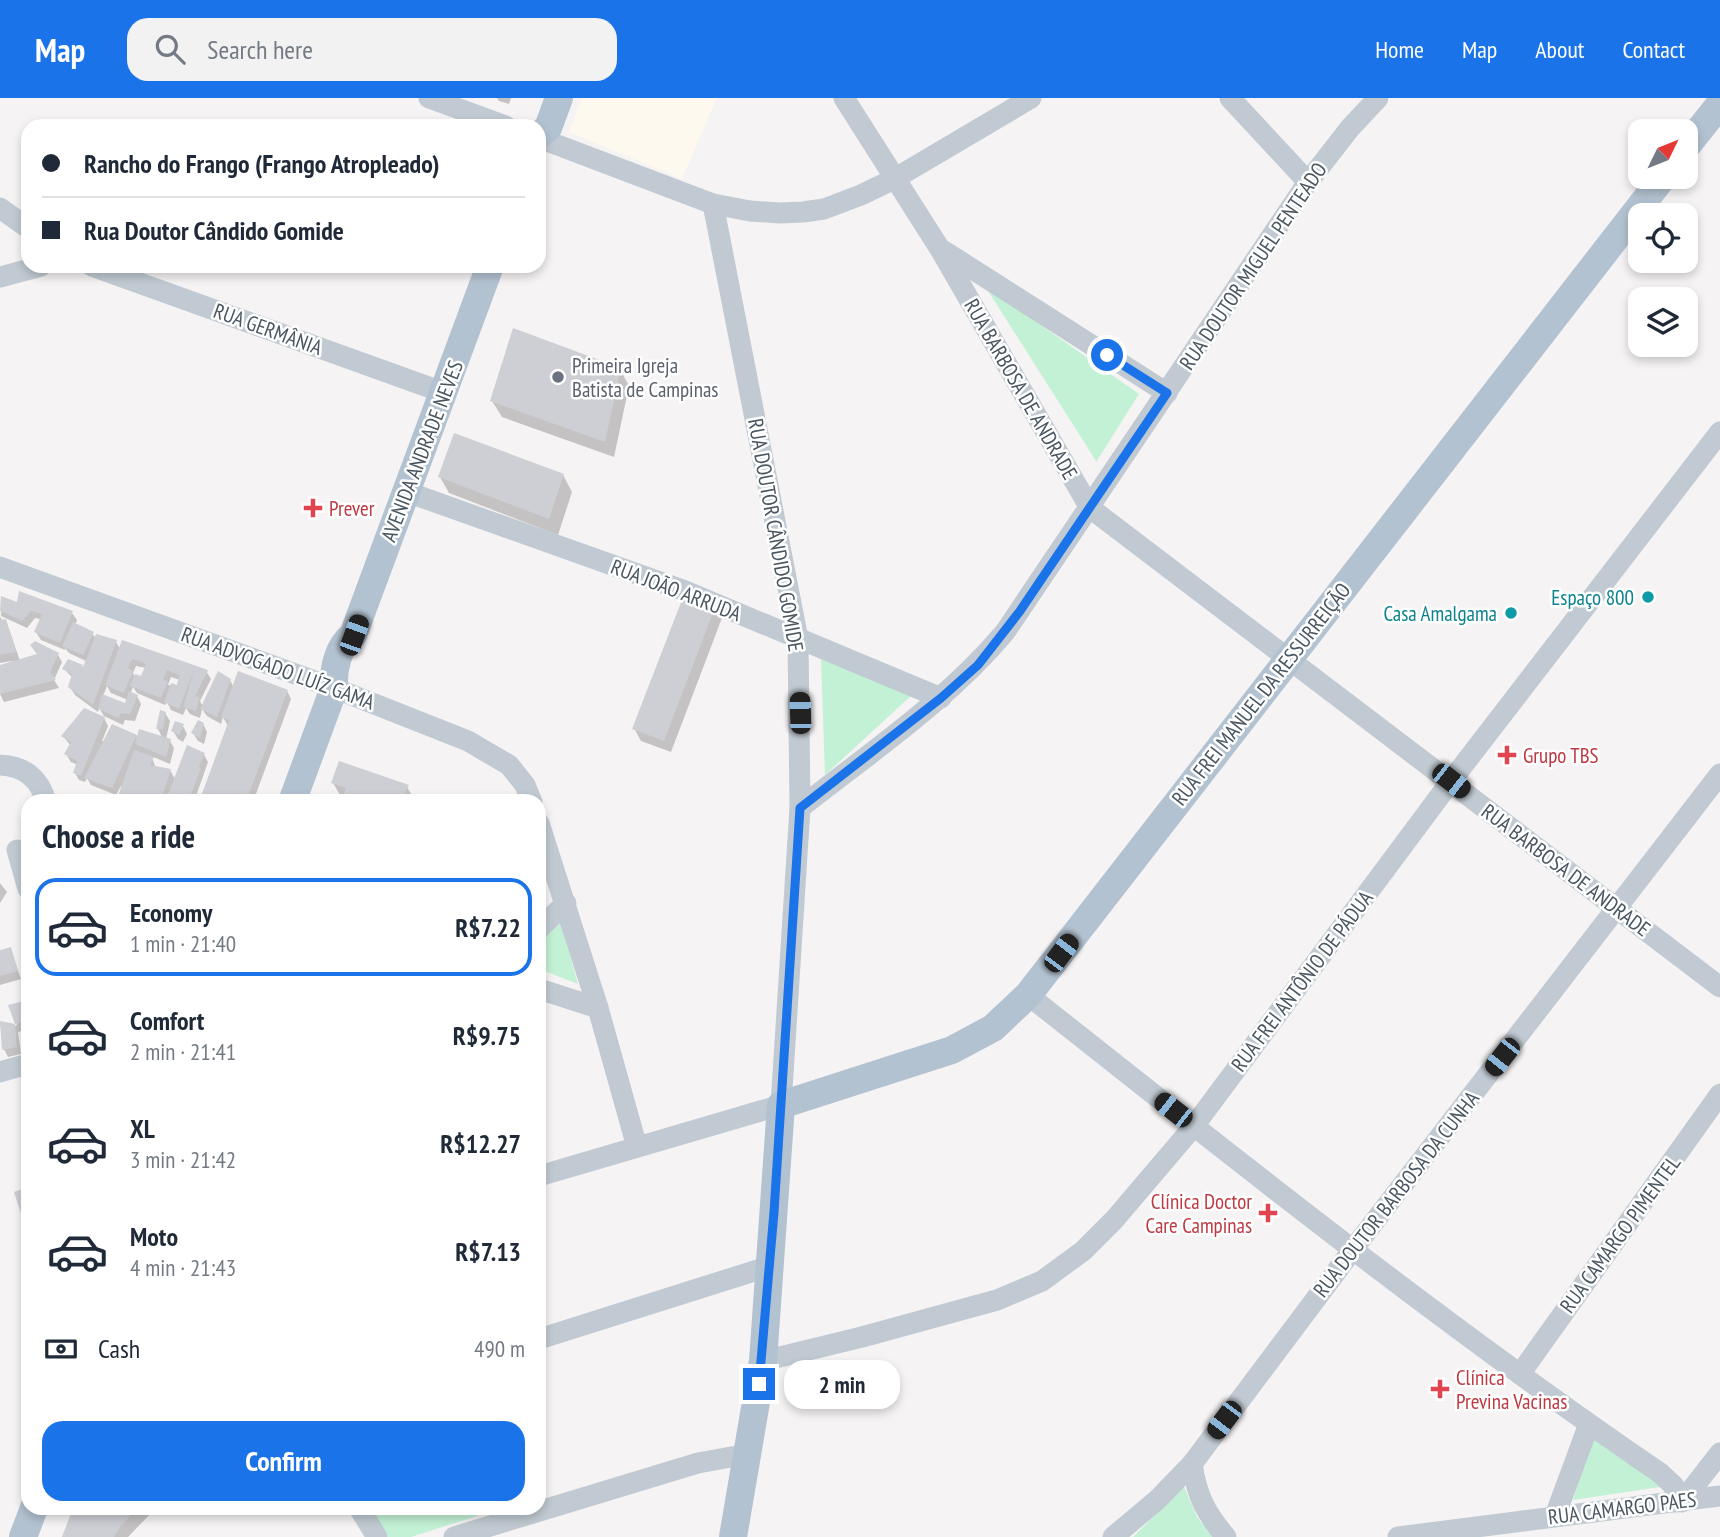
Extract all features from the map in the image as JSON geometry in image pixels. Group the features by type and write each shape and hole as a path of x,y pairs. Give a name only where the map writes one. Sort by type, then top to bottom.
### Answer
{"main road":[{"path":"537,119 544,98"},
{"path":"546,130 559,98"},
{"path":"1698,131 1720,103 1715,98"},
{"name":"RUA FREI MANUEL DA RESSURREIÇÃO","path":"781,1105 952,1050 993,1028 1028,995 1654,189"},
{"name":"AVENIDA ANDRADE NEVES","path":"295,794 334,688 344,679 357,645 354,635 488,273"},
{"name":"RUA DOUTOR CÂNDIDO GOMIDE","path":"733,1537 763,1361 781,1105"},
{"path":"23,1537 31,1515"}],"street":[{"path":"429,98 487,119"},
{"name":"RUA BARBOSA DE ANDRADE","path":"844,98 940,249 1090,508 1720,987"},
{"path":"546,139 713,204 780,213 824,209 861,195 894,179 1031,98"},
{"path":"1230,98 1308,182"},
{"name":"RUA DOUTOR MIGUEL PENTEADO","path":"800,808 941,698 978,665 1005,632 1308,182 1350,128 1378,98"},
{"name":"RUA DOUTOR CÂNDIDO GOMIDE","path":"713,204 798,639 800,808 781,1105"},
{"path":"0,208 21,223"},
{"path":"940,249 1167,393"},
{"path":"0,277 21,271"},
{"name":"RUA GERMÂNIA","path":"111,273 445,393"},
{"name":"RUA FREI ANTÔNIO DE PÁDUA","path":"763,1361 997,1300 1042,1281 1083,1251 1114,1220 1194,1126 1451,781 1720,432"},
{"name":"RUA JOÃO ARRUDA","path":"407,492 685,591 941,698"},
{"name":"RUA ADVOGADO LUÍZ GAMA","path":"0,567 334,688 468,741 498,757 518,774 528,794"},
{"path":"0,765 15,766 27,772 37,781 43,794"},
{"name":"RUA DOUTOR BARBOSA DA CUNHA","path":"1113,1537 1157,1500 1192,1464 1353,1248 1720,774"},
{"path":"546,844 598,1008 637,1147"},
{"path":"15,848 21,867"},
{"path":"546,923 566,904"},
{"path":"546,991 598,1008"},
{"path":"1028,995 1353,1248 1520,1374 1669,1480 1675,1487 1679,1502"},
{"path":"0,1072 21,1066"},
{"name":"RUA CAMARGO PIMENTEL","path":"1520,1374 1720,1094"},
{"path":"546,1173 781,1105"},
{"path":"546,1337 770,1266"},
{"path":"1555,1516 1589,1424"},
{"path":"1679,1502 1720,1453"},
{"path":"546,1503 698,1463 748,1454"},
{"path":"1192,1464 1207,1514 1226,1537"},
{"name":"RUA CAMARGO PAES","path":"1398,1537 1720,1496"},
{"path":"363,1515 377,1537"},
{"path":"454,1537 493,1517"}],"shaded area":[{"path":"582,98 717,98 682,179 569,132"}],"green space":[{"path":"985,286 1139,394 1096,462 1096,461"},
{"path":"821,659 914,693 825,775"},
{"path":"561,923 578,984 546,972 546,936"},
{"path":"1593,1431 1673,1485 1573,1500"},
{"path":"1184,1487 1197,1517 1213,1537 1133,1537"},
{"path":"375,1515 477,1516 411,1537 388,1537"}],"building":[{"name":"Primeira Igreja Batista de Campinas","path":"513,328 621,368 605,442 490,401"},
{"path":"454,433 564,474 549,519 438,477"},
{"path":"19,591 73,611 60,643 34,632 42,614 31,611 22,621 0,611 1,596 17,602"},
{"path":"685,592 716,605 664,741 632,729"},
{"path":"6,619 16,652 0,655 0,620"},
{"path":"73,622 94,632 83,655 62,646"},
{"path":"96,634 117,640 93,705 68,687 72,674 62,669 68,659 83,665 79,677"},
{"path":"122,640 208,670 195,696 200,697 196,711 183,707 194,670 179,709 164,702 171,683 177,685 179,675 167,670 163,680 168,681 161,698 130,686 135,674 141,676 146,664 140,661 132,659 128,668 133,671 124,693 105,685"},
{"path":"35,641 59,653 50,672 56,680 0,694 0,665 37,654 30,645"},
{"path":"218,671 231,679 217,717 200,709"},
{"path":"238,671 288,690 249,794 202,794 229,720 221,717"},
{"path":"129,691 138,695 130,714 121,713 119,718 98,709 102,694 125,703"},
{"path":"84,708 105,717 81,776 73,773 77,761 64,754 71,742 61,736"},
{"path":"160,710 166,712 163,729 156,729"},
{"path":"198,720 204,723 200,738 191,733"},
{"path":"175,721 184,724 179,735 171,731"},
{"path":"112,724 137,735 112,788 84,778"},
{"path":"139,729 171,739 166,757 135,744"},
{"path":"187,745 205,753 191,794 168,794"},
{"path":"134,750 154,757 150,765 171,769 163,794 119,794"},
{"path":"339,761 409,785 404,794 344,794 346,788 331,783"},
{"path":"11,947 18,971 0,976 0,950"},
{"path":"21,1002 21,1023 15,1024 8,1005"},
{"path":"0,1021 15,1024 17,1047 2,1050"},
{"path":"21,1190 21,1214 14,1192"},
{"path":"70,1515 131,1515 114,1537 62,1537"}],"place":[{"name":"Primeira Igreja Batista de Campinas","path":"558,377"},
{"name":"Prever","path":"313,508"},
{"name":"Espaço 800","path":"1648,597"},
{"name":"Casa Amalgama","path":"1511,613"},
{"name":"Grupo TBS","path":"1507,755"},
{"name":"Clínica Doctor Care Campinas","path":"1268,1213"},
{"name":"Clínica Previna Vacinas","path":"1440,1389"}],"route":[{"path":"759,1384 774,1212 800,808 941,698 978,665 1005,632 1090,508 1167,393 1107,355"}]}
